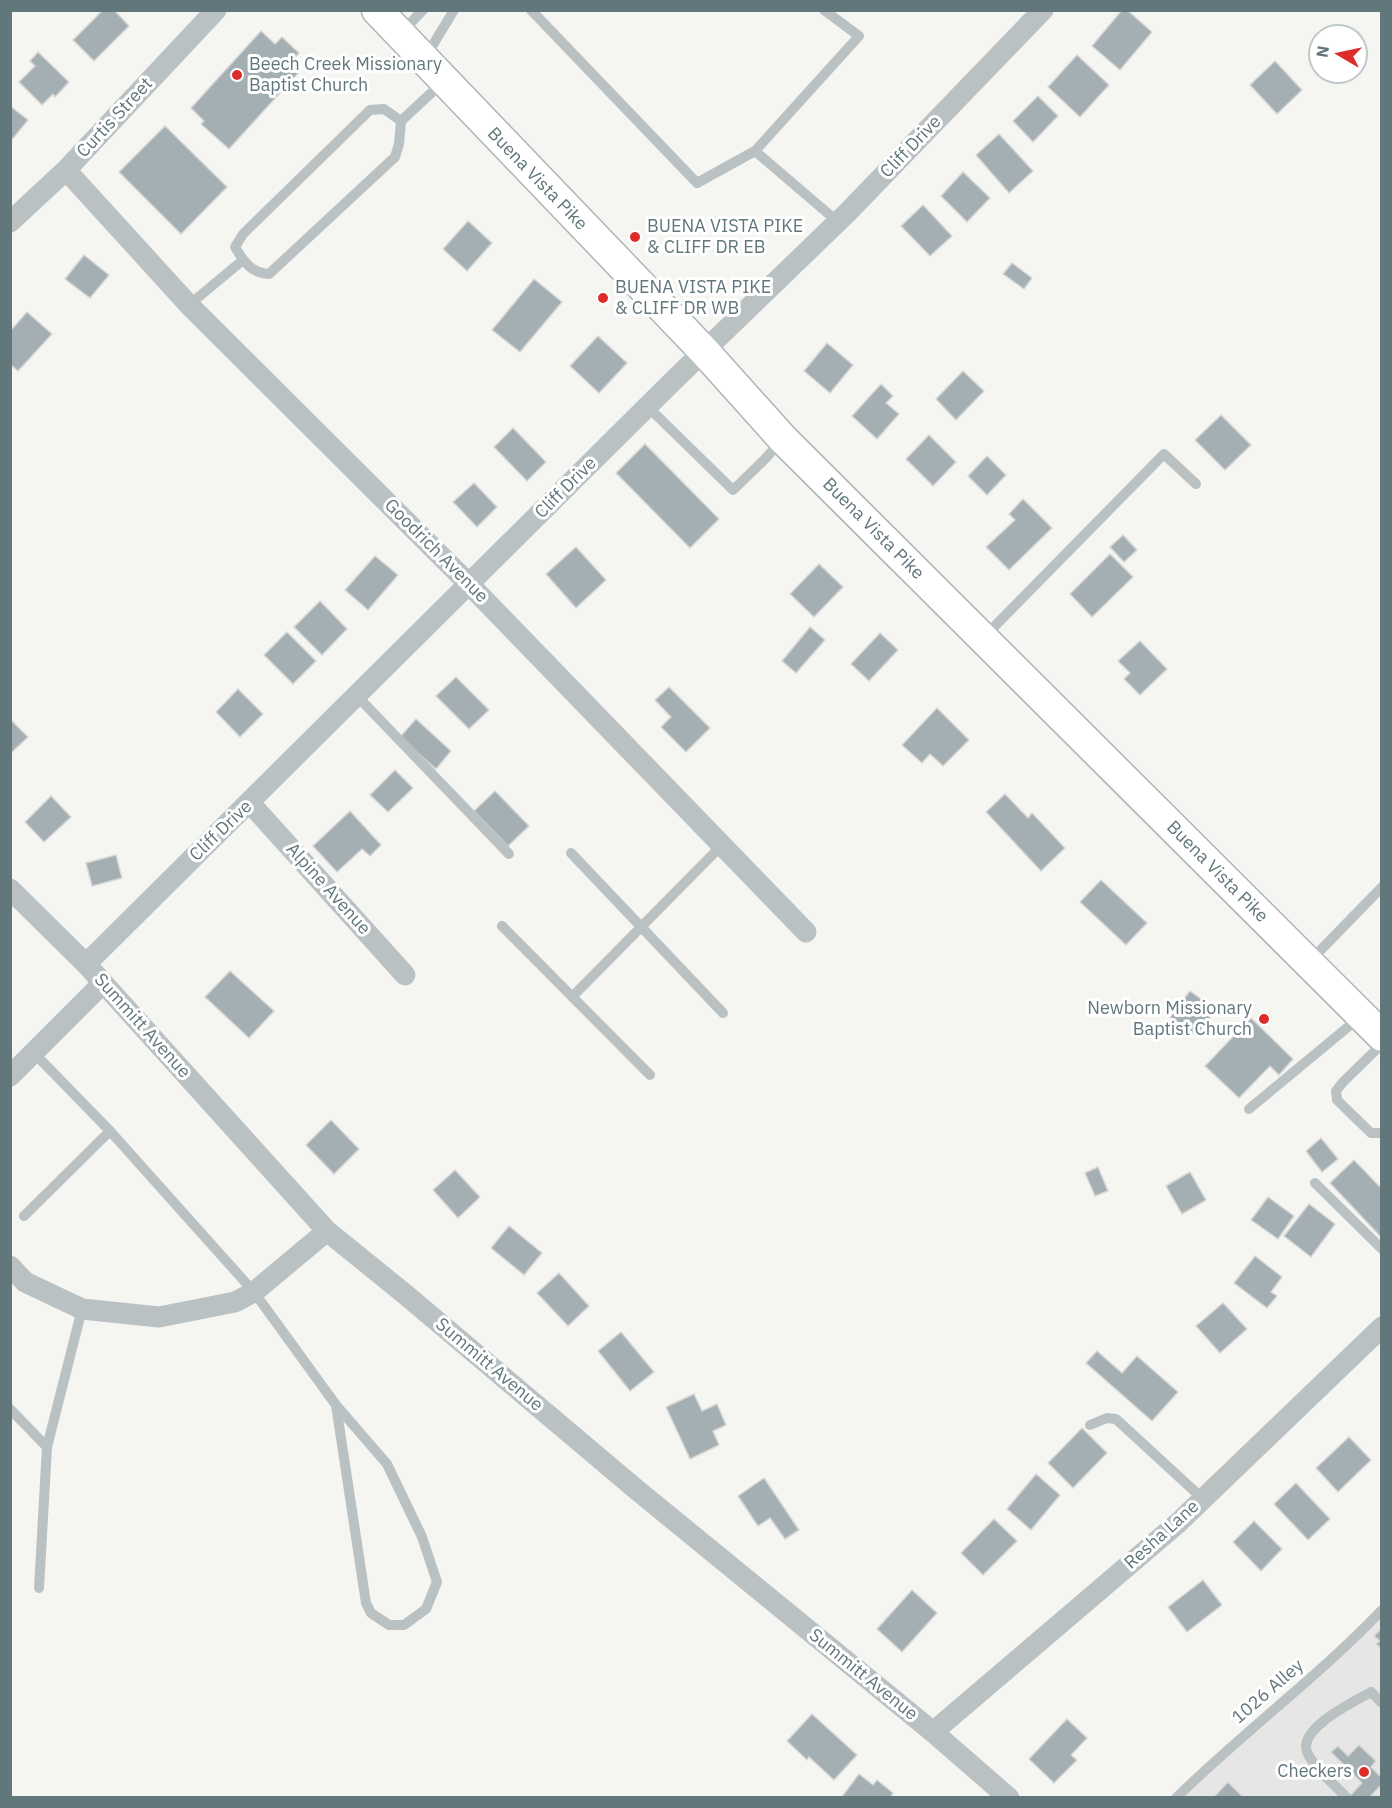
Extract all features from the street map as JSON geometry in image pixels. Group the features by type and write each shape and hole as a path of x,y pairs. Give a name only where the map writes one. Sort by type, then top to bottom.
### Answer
{"main road":[{"name":"Buena Vista Pike","path":"377,10 433,71 704,351 783,439 1371,1026"}],"street":[{"name":"Curtis Street","path":"10,222 66,170 216,10"},
{"name":"Cliff Drive","path":"86,964 704,351 838,222 1043,10"},
{"name":"Goodrich Avenue","path":"66,170 189,305 469,584 806,932"},
{"name":"Alpine Avenue","path":"250,803 405,975"},
{"name":"Summitt Avenue","path":"10,889 86,964 327,1231 1009,1797"},
{"path":"10,1076 103,983"},
{"path":"10,1266 26,1282 82,1309 159,1317 235,1302 254,1292 327,1231"},
{"name":"Resha Lane","path":"933,1732 1178,1523 1382,1327"}],"lane":[{"path":"399,35 423,10"},
{"path":"401,121 384,109 370,110 243,234 235,247 243,260 258,273 269,274 395,157 399,144 401,121 433,71 454,10"},
{"path":"531,10 698,183 755,151 859,36 825,10"},
{"path":"755,151 838,222"},
{"path":"189,305 243,260"},
{"path":"648,407 733,490 783,439"},
{"path":"982,639 1164,454 1196,484"},
{"path":"357,696 509,854"},
{"path":"572,997 722,845"},
{"path":"570,853 723,1013"},
{"path":"1308,963 1382,887"},
{"path":"502,926 650,1075"},
{"path":"1249,1109 1371,1026"},
{"path":"1382,1044 1336,1090 1337,1100 1371,1133 1382,1133"},
{"path":"34,1053 110,1131 254,1292 336,1405 387,1464 422,1537 437,1582 426,1609 404,1625 389,1625 371,1613 366,1603 336,1405"},
{"path":"24,1216 110,1131"},
{"path":"1315,1183 1382,1249"},
{"path":"39,1588 47,1447 82,1309"},
{"path":"10,1409 47,1447"},
{"path":"1090,1425 1107,1418 1116,1419 1203,1500"},
{"name":"1026 Alley","path":"1176,1797 1353,1639 1382,1610"},
{"path":"1347,1797 1312,1760 1306,1746 1307,1739 1318,1724 1371,1692 1382,1703"}],"shaded area":[{"path":"1381,1610 1381,1797 1176,1798"}],"building":[{"path":"103,10 114,10 129,26 94,61 73,40"},
{"path":"1122,10 1127,10 1152,32 1120,70 1092,46"},
{"path":"261,31 275,44 282,37 299,53 291,62 300,71 229,149 201,124 204,121 191,108"},
{"path":"38,52 69,82 55,97 53,94 42,105 19,82 35,66 30,61"},
{"path":"1077,55 1109,85 1080,117 1048,87"},
{"path":"1275,61 1302,90 1277,114 1250,85"},
{"path":"1038,96 1058,116 1033,142 1013,121"},
{"path":"10,106 28,120 10,142"},
{"path":"165,126 227,187 181,234 119,172"},
{"path":"999,134 1033,171 1009,193 976,155"},
{"path":"963,172 990,198 967,222 941,196"},
{"path":"923,205 952,236 930,256 901,226"},
{"path":"468,221 492,243 467,271 443,249"},
{"path":"84,255 109,275 90,298 65,279"},
{"path":"1012,263 1032,278 1024,289 1003,274"},
{"path":"534,279 562,302 520,352 492,330"},
{"path":"27,312 52,334 18,371 10,364 10,328 12,329"},
{"path":"598,336 627,363 599,393 570,366"},
{"path":"827,343 853,365 830,393 804,371"},
{"path":"963,371 984,391 956,420 936,399"},
{"path":"881,384 893,396 886,403 899,414 877,439 852,416"},
{"path":"1221,415 1251,445 1225,470 1195,440"},
{"path":"513,428 546,462 527,481 494,447"},
{"path":"929,435 956,462 933,486 906,459"},
{"path":"645,444 719,519 690,548 616,473"},
{"path":"987,456 1006,475 987,495 968,476"},
{"path":"474,483 497,507 477,527 453,502"},
{"path":"1023,499 1052,528 1009,570 986,547 1015,520 1009,514"},
{"path":"1123,535 1137,550 1124,562 1110,547"},
{"path":"576,547 606,580 576,608 546,574"},
{"path":"1110,554 1133,577 1092,617 1070,594"},
{"path":"375,556 398,575 368,610 345,590"},
{"path":"819,564 843,587 814,617 790,594"},
{"path":"320,601 347,629 322,655 294,627"},
{"path":"810,627 825,640 796,673 782,661"},
{"path":"287,632 316,661 293,684 264,655"},
{"path":"880,633 898,650 869,681 851,664"},
{"path":"1140,641 1167,669 1140,695 1124,679 1130,673 1118,661"},
{"path":"456,677 489,710 469,729 436,696"},
{"path":"669,687 710,728 686,752 661,727 671,717 655,700"},
{"path":"238,689 263,714 240,737 216,712"},
{"path":"937,708 969,740 943,766 930,754 922,763 902,745"},
{"path":"10,719 28,737 10,754"},
{"path":"416,719 451,751 436,769 400,737"},
{"path":"395,770 413,788 388,812 370,795"},
{"path":"495,791 529,826 508,846 474,811"},
{"path":"1005,794 1028,818 1032,813 1065,848 1041,871 986,812"},
{"path":"51,796 71,817 44,842 25,822"},
{"path":"350,811 381,845 370,856 362,849 337,872 313,846"},
{"path":"116,855 122,878 92,886 86,863"},
{"path":"1101,880 1147,923 1126,945 1080,902"},
{"path":"230,971 274,1011 249,1038 205,997"},
{"path":"1190,991 1216,1010 1197,1036 1170,1017"},
{"path":"1251,1018 1293,1059 1279,1075 1270,1066 1239,1098 1205,1066"},
{"path":"331,1120 359,1149 334,1174 306,1145"},
{"path":"1321,1138 1338,1159 1322,1172 1306,1151"},
{"path":"1354,1160 1382,1189 1382,1238 1330,1183"},
{"path":"1098,1167 1108,1191 1095,1196 1085,1173"},
{"path":"455,1170 480,1197 458,1218 433,1190"},
{"path":"1190,1172 1206,1200 1182,1214 1166,1186"},
{"path":"1268,1197 1294,1216 1278,1239 1251,1220"},
{"path":"1309,1204 1335,1224 1311,1257 1284,1236"},
{"path":"509,1226 542,1253 524,1275 491,1248"},
{"path":"1255,1256 1282,1277 1271,1292 1277,1296 1267,1308 1234,1283"},
{"path":"559,1273 589,1306 568,1326 537,1293"},
{"path":"1223,1303 1247,1329 1220,1353 1196,1326"},
{"path":"621,1332 654,1372 630,1391 598,1351"},
{"path":"1097,1351 1122,1373 1137,1356 1178,1392 1152,1421 1086,1363"},
{"path":"694,1394 702,1411 717,1404 726,1425 713,1431 719,1445 690,1459 666,1407"},
{"path":"1082,1428 1107,1453 1073,1488 1048,1463"},
{"path":"1349,1437 1371,1460 1338,1492 1316,1468"},
{"path":"1036,1474 1060,1495 1031,1530 1007,1509"},
{"path":"764,1478 799,1530 785,1539 770,1518 758,1526 738,1496"},
{"path":"1296,1483 1330,1519 1308,1540 1274,1504"},
{"path":"994,1519 1017,1541 983,1575 961,1553"},
{"path":"1254,1521 1282,1549 1261,1571 1233,1542"},
{"path":"1203,1580 1222,1605 1187,1632 1168,1607"},
{"path":"912,1590 937,1613 902,1652 877,1629"},
{"path":"1381,1629 1382,1649 1376,1644 1380,1641 1374,1636"},
{"path":"812,1714 857,1755 834,1780 809,1757 807,1760 787,1741"},
{"path":"1067,1719 1087,1738 1071,1755 1077,1760 1054,1783 1029,1759"},
{"name":"Checkers","path":"1359,1745 1376,1761 1371,1767 1382,1778 1382,1784 1369,1798 1348,1798 1362,1783 1331,1752 1338,1746 1348,1756"},
{"path":"859,1774 873,1785 877,1780 893,1793 890,1798 841,1798"},
{"path":"1228,1782 1244,1798 1213,1798"}],"place":[{"name":"Beech Creek Missionary Baptist Church","path":"237,75"},
{"name":"BUENA VISTA PIKE & CLIFF DR EB","path":"635,237"},
{"name":"BUENA VISTA PIKE & CLIFF DR WB","path":"603,298"},
{"name":"Newborn Missionary Baptist Church","path":"1264,1019"},
{"name":"Checkers","path":"1364,1772"}]}
